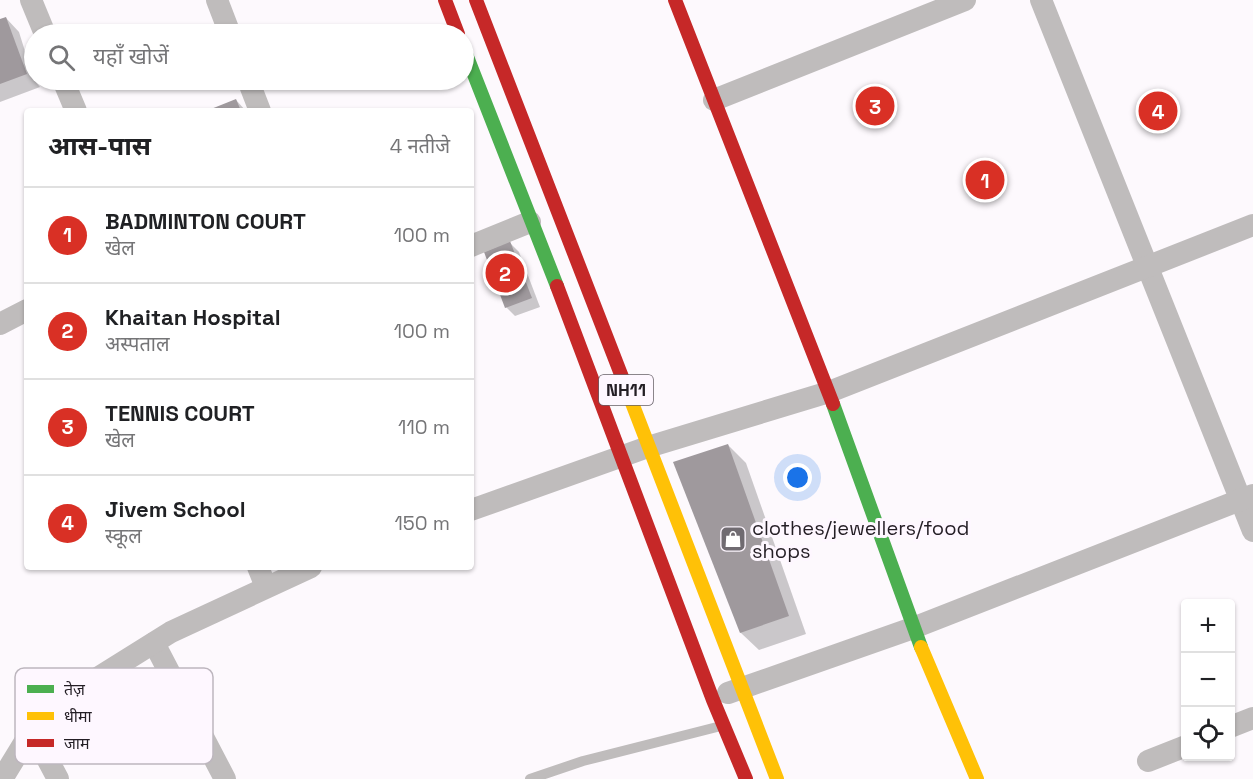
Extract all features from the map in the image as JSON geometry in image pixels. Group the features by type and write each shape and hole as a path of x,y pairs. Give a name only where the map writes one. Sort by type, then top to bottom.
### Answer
{"main road":[{"path":"445,0 454,24"},
{"name":"NH11","path":"476,0 777,779"},
{"path":"675,0 829,392 913,628 977,779"},
{"name":"NH11","path":"474,75 623,456 713,700 746,779"}],"street":[{"path":"31,0 41,24"},
{"path":"217,0 226,24"},
{"path":"714,99 965,0"},
{"path":"1041,0 1147,266 1246,497 1253,531"},
{"path":"67,90 75,108"},
{"path":"252,90 259,108"},
{"path":"474,245 530,222"},
{"path":"474,509 648,447 829,392 1253,225"},
{"path":"0,324 24,312"},
{"path":"713,700 741,688 913,628 1246,497"},
{"path":"114,668 262,577 296,570"},
{"path":"154,643 167,668"},
{"path":"1235,725 1253,718"},
{"path":"1148,761 1181,748"},
{"path":"213,756 225,779"},
{"path":"2,779 15,758"},
{"path":"50,764 58,779"}],"lane":[{"path":"530,779 583,761 724,725"}],"building":[{"path":"6,17 24,66 24,75 0,84 0,19"},
{"path":"236,99 240,108 214,108"},
{"path":"510,241 532,298 505,308 484,252"},
{"name":"clothes/jewellers/food shops","path":"728,444 789,616 740,633 673,462"}],"traffic: fast":[{"path":"474,74 557,286"},
{"path":"833,404 921,647"}],"traffic: slow":[{"path":"622,377 777,779"},
{"path":"921,647 977,779"}],"traffic: jam":[{"path":"445,0 454,24"},
{"path":"476,0 622,377"},
{"path":"675,0 833,404"},
{"path":"557,286 713,700 746,779"}],"place":[{"name":"TENNIS COURT","path":"875,106"},
{"name":"Jivem School","path":"1158,111"},
{"name":"BADMINTON COURT","path":"985,180"},
{"name":"Khaitan Hospital","path":"505,273"},
{"name":"clothes/jewellers/food shops","path":"733,539"}]}
